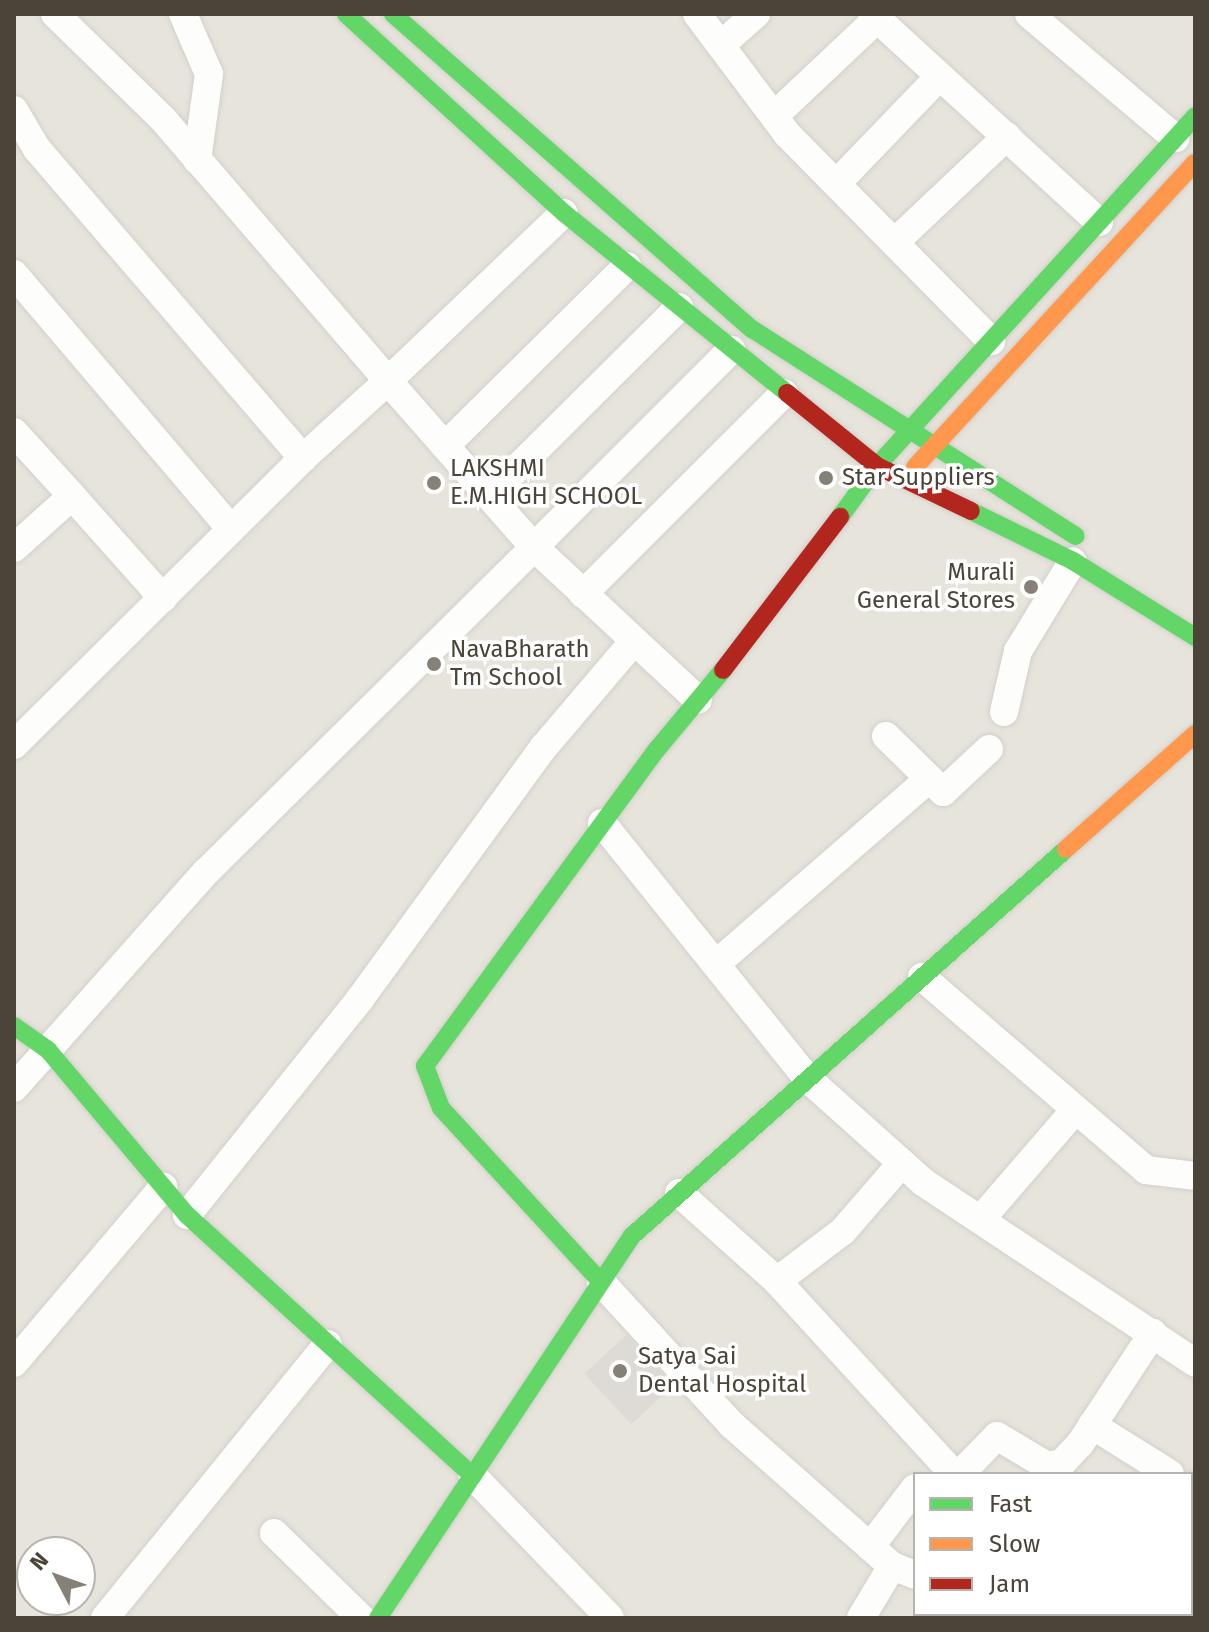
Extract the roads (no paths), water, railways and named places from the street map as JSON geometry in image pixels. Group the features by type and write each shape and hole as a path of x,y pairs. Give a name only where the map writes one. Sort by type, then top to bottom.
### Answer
{"main road":[{"path":"346,14 564,213 877,466 902,482 1082,553"},
{"path":"393,14 752,329 933,448 1195,637"},
{"path":"601,1282 441,1108 425,1066 602,823 877,466 1195,116"},
{"path":"902,482 1195,163"},
{"path":"378,1618 632,1236 1195,734"},
{"path":"14,1026 48,1050 187,1215 473,1476"}],"street":[{"path":"55,14 162,118 534,547 698,700"},
{"path":"183,14 209,74 197,160"},
{"path":"697,14 774,116 991,341"},
{"path":"721,45 756,14"},
{"path":"1029,14 1175,138"},
{"path":"774,116 874,16 938,78 1007,136 1099,222"},
{"path":"837,183 938,78"},
{"path":"14,110 37,149 303,458"},
{"path":"895,242 1007,136"},
{"path":"14,745 303,458 564,213"},
{"path":"445,446 627,266"},
{"path":"14,274 231,529"},
{"path":"489,496 679,307"},
{"path":"14,1088 207,871 731,350"},
{"path":"583,594 784,393"},
{"path":"14,432 163,598"},
{"path":"14,548 72,496"},
{"path":"1004,712 1018,651 1082,553"},
{"path":"187,1215 360,999 544,747 633,642"},
{"path":"886,736 946,792 989,749"},
{"path":"716,964 929,779"},
{"path":"602,823 808,1079 902,1163 1195,1363"},
{"path":"922,977 1146,1170 1195,1176"},
{"path":"981,1219 1075,1110"},
{"path":"777,1281 843,1231 902,1163"},
{"path":"14,1363 163,1187"},
{"path":"679,1193 777,1281 945,1470 997,1436 1053,1466 1073,1453 1153,1333"},
{"path":"601,1282 731,1424 870,1547 904,1571 861,1618"},
{"path":"105,1618 328,1344"},
{"path":"1092,1425 1167,1472"},
{"path":"473,1476 610,1618"},
{"path":"870,1547 913,1491"},
{"path":"274,1533 361,1618"}],"place":[{"name":"Star Suppliers","path":"826,478"},
{"name":"LAKSHMI E.M.HIGH SCHOOL","path":"434,483"},
{"name":"Murali General Stores","path":"1031,587"},
{"name":"NavaBharath Tm School","path":"434,664"},
{"name":"Satya Sai Dental Hospital","path":"620,1371"}]}
